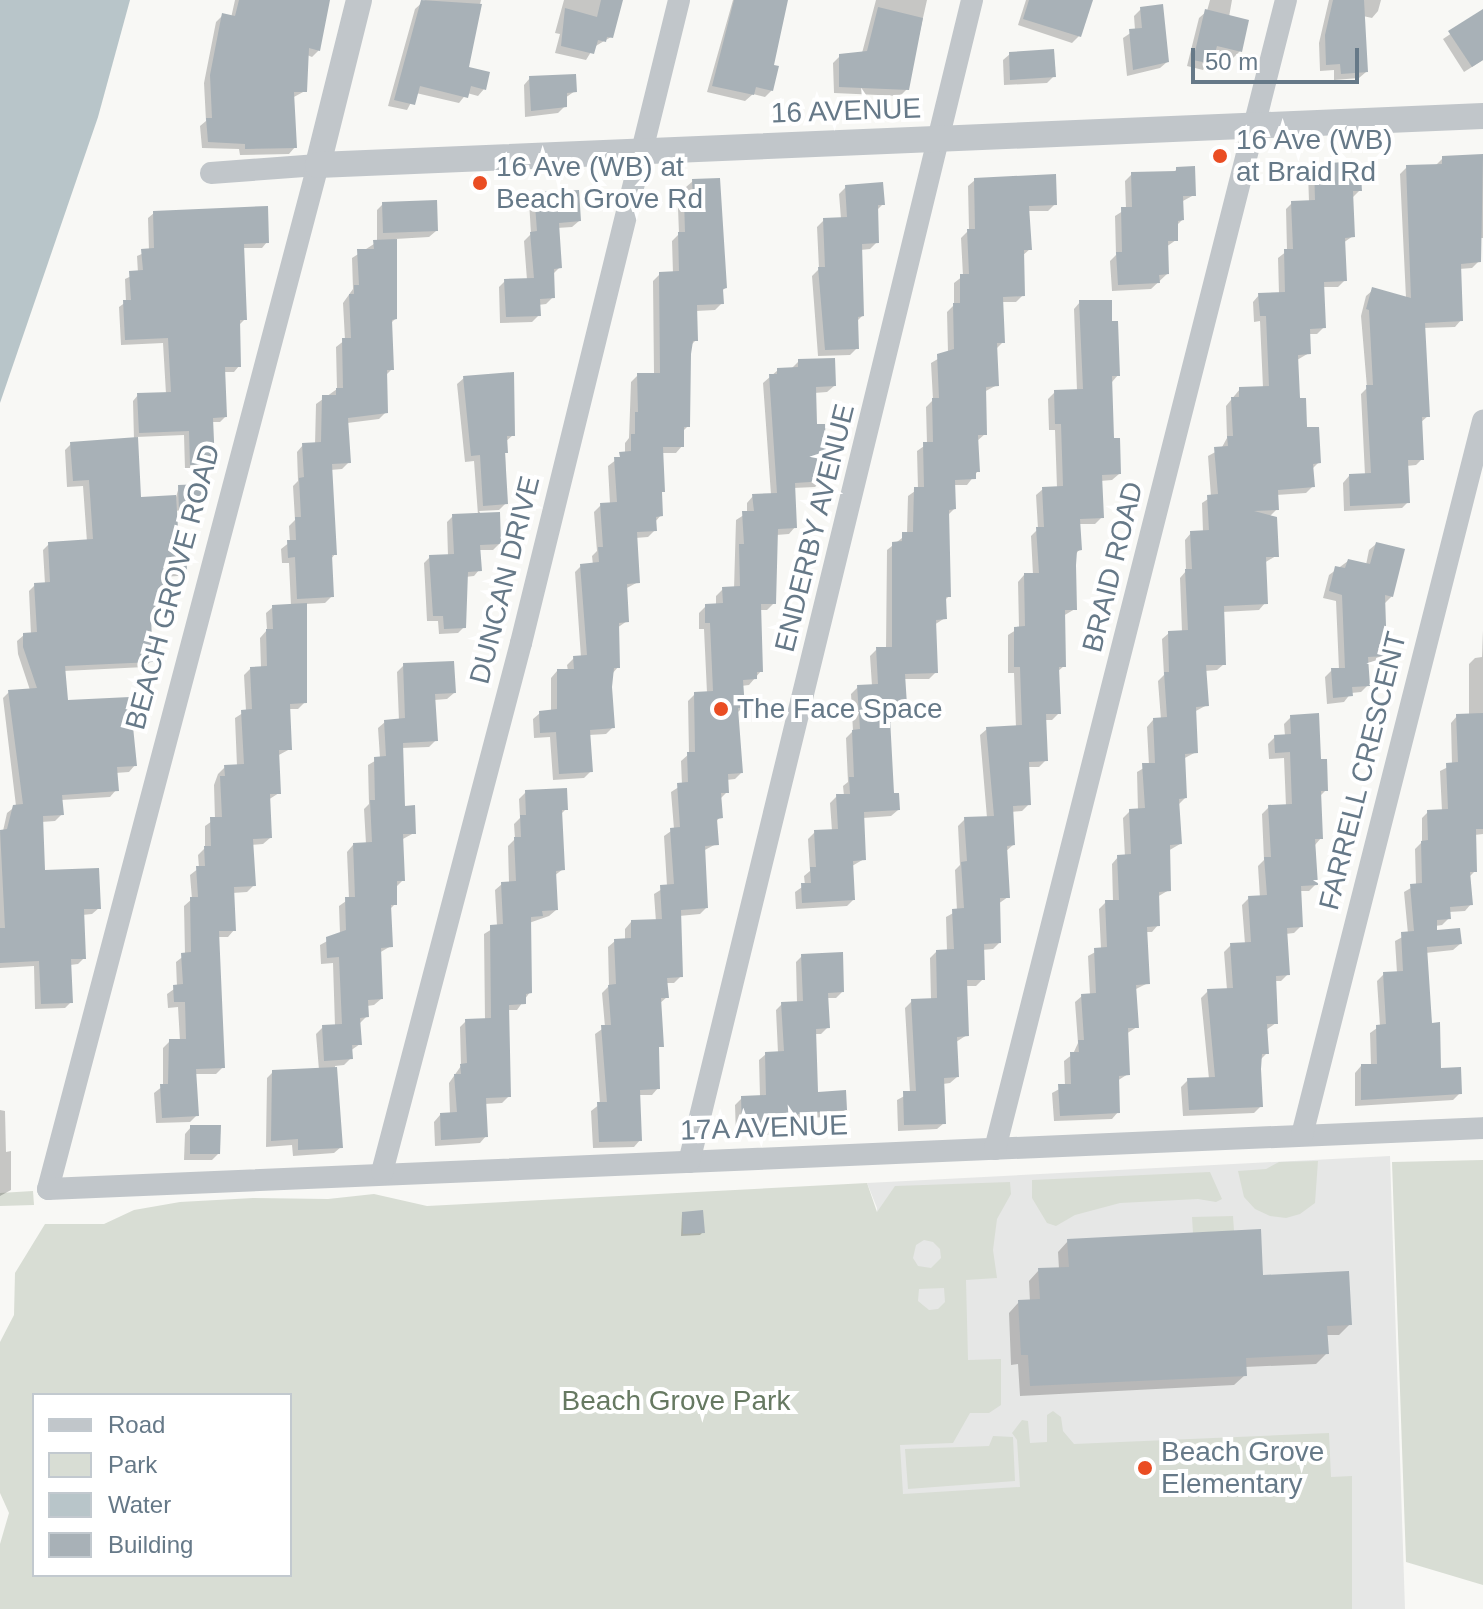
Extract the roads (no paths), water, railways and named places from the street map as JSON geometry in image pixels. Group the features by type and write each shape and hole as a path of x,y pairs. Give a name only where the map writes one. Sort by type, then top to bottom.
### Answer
{"street":[{"name":"BEACH GROVE ROAD","path":"48,1189 359,0"},
{"name":"DUNCAN DRIVE","path":"382,1172 644,151 679,0"},
{"name":"ENDERBY AVENUE","path":"689,1162 972,0"},
{"name":"BRAID ROAD","path":"995,1149 1286,0"},
{"name":"16 AVENUE","path":"211,173 318,165 1483,116"},
{"name":"FARRELL CRESCENT","path":"1302,1135 1483,421"},
{"name":"17A AVENUE","path":"48,1189 382,1172 1483,1128"}],"water":[{"path":"0,0 130,0 98,117 0,403"}],"place":[{"name":"16 Ave (WB) at Braid Rd","path":"1220,156"},
{"name":"16 Ave (WB) at Beach Grove Rd","path":"480,183"},
{"name":"The Face Space","path":"721,709"},
{"name":"Beach Grove Elementary","path":"1145,1468"}],"park label":[{"name":"Beach Grove Park","path":"676,1401"}]}
